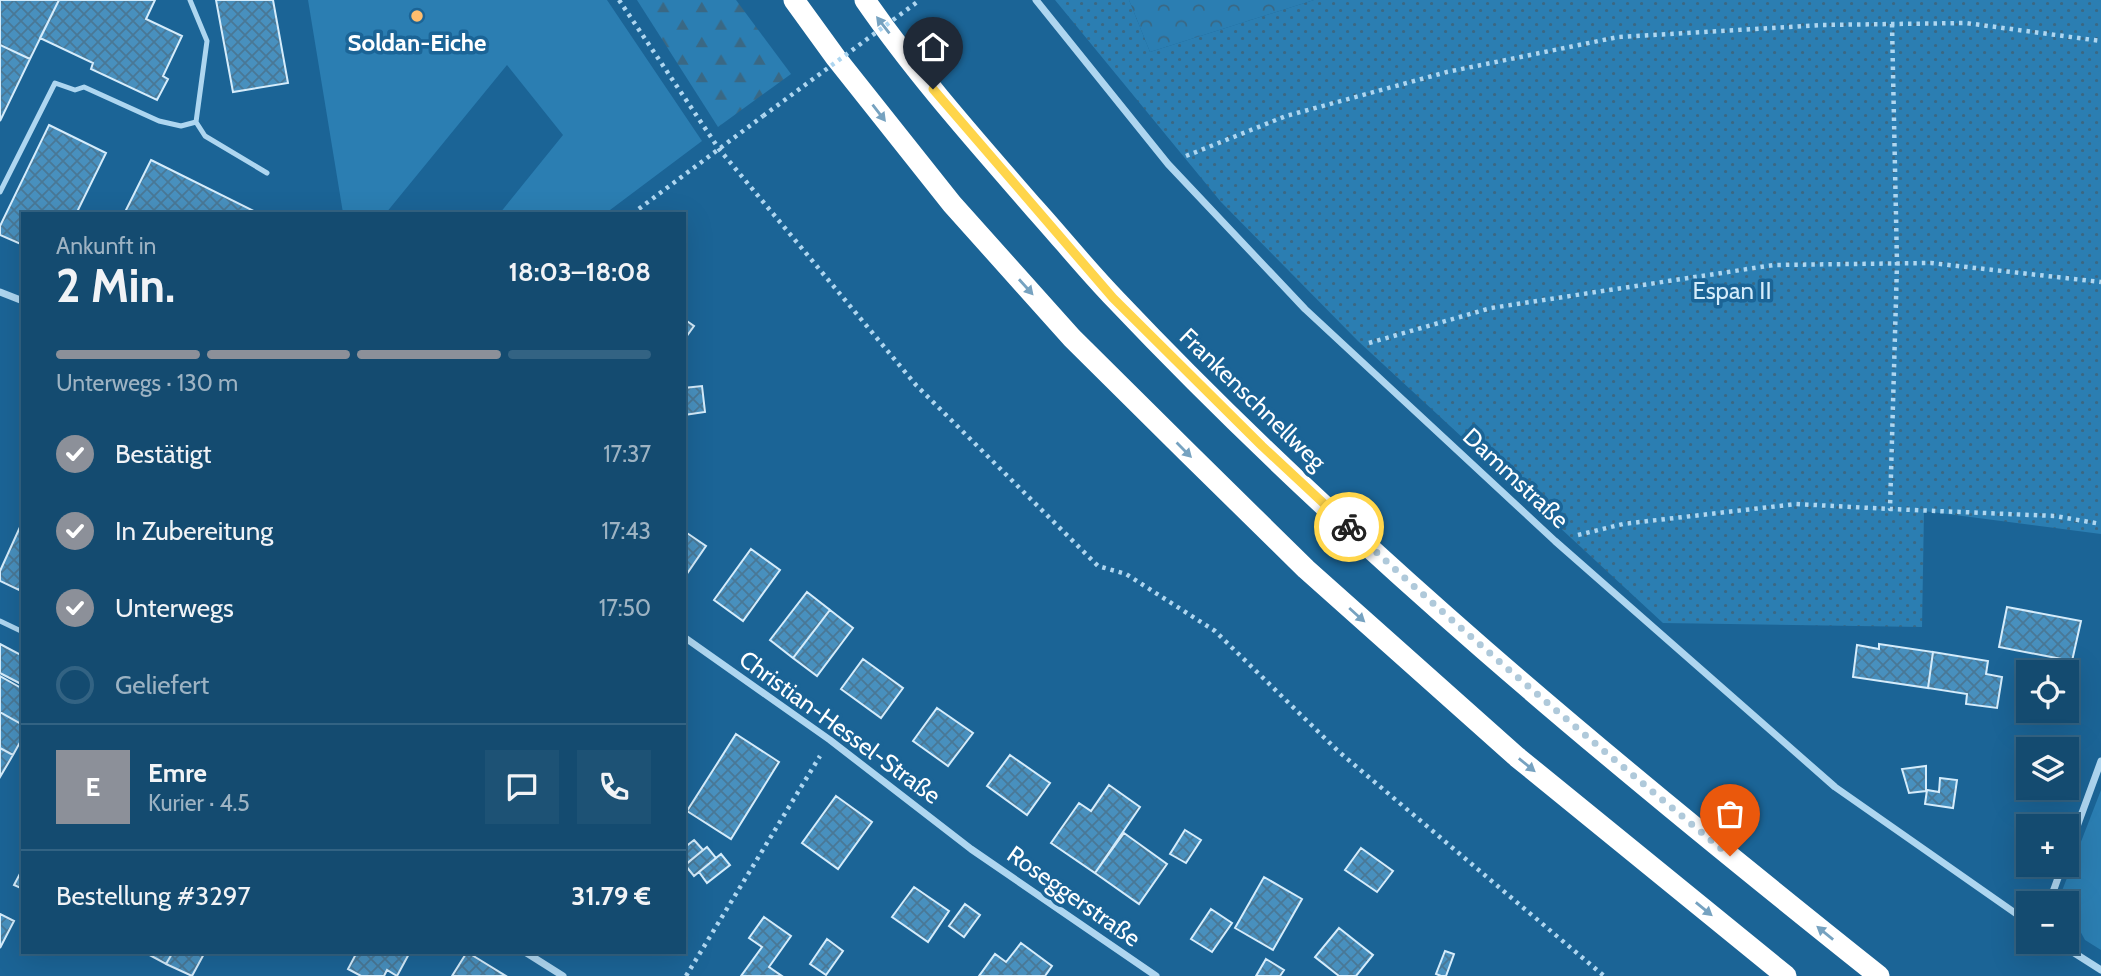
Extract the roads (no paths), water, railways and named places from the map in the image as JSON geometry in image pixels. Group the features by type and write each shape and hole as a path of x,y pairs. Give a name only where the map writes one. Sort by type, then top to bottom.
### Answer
{"highway":[{"path":"794,0 951,204 1072,338 1186,452 1306,569 1517,757 1786,976"},
{"name":"Frankenschnellweg","path":"865,0 946,107 1113,298 1262,446 1417,590 1591,742 1879,976"}],"street":[{"name":"Dammstraße","path":"1036,0 1168,164 1305,309 1555,541 1835,787 2016,914"},
{"path":"0,292 21,300"},
{"name":"Christian-Hessel-Straße","path":"686,638 830,740 971,849"},
{"path":"2079,821 2101,761"},
{"name":"Roseggerstraße","path":"971,849 1156,976"},
{"path":"528,954 563,976"},
{"path":"2076,954 2101,970"}],"lane":[{"path":"190,0 207,41 196,122 205,136 267,173"},
{"path":"0,192 55,83 75,90 84,87 159,121 181,126 196,122"},
{"path":"0,621 21,631"}],"place":[{"name":"Soldan-Eiche","path":"417,16"}],"park label":[{"name":"Espan II","path":"1732,290"}]}
